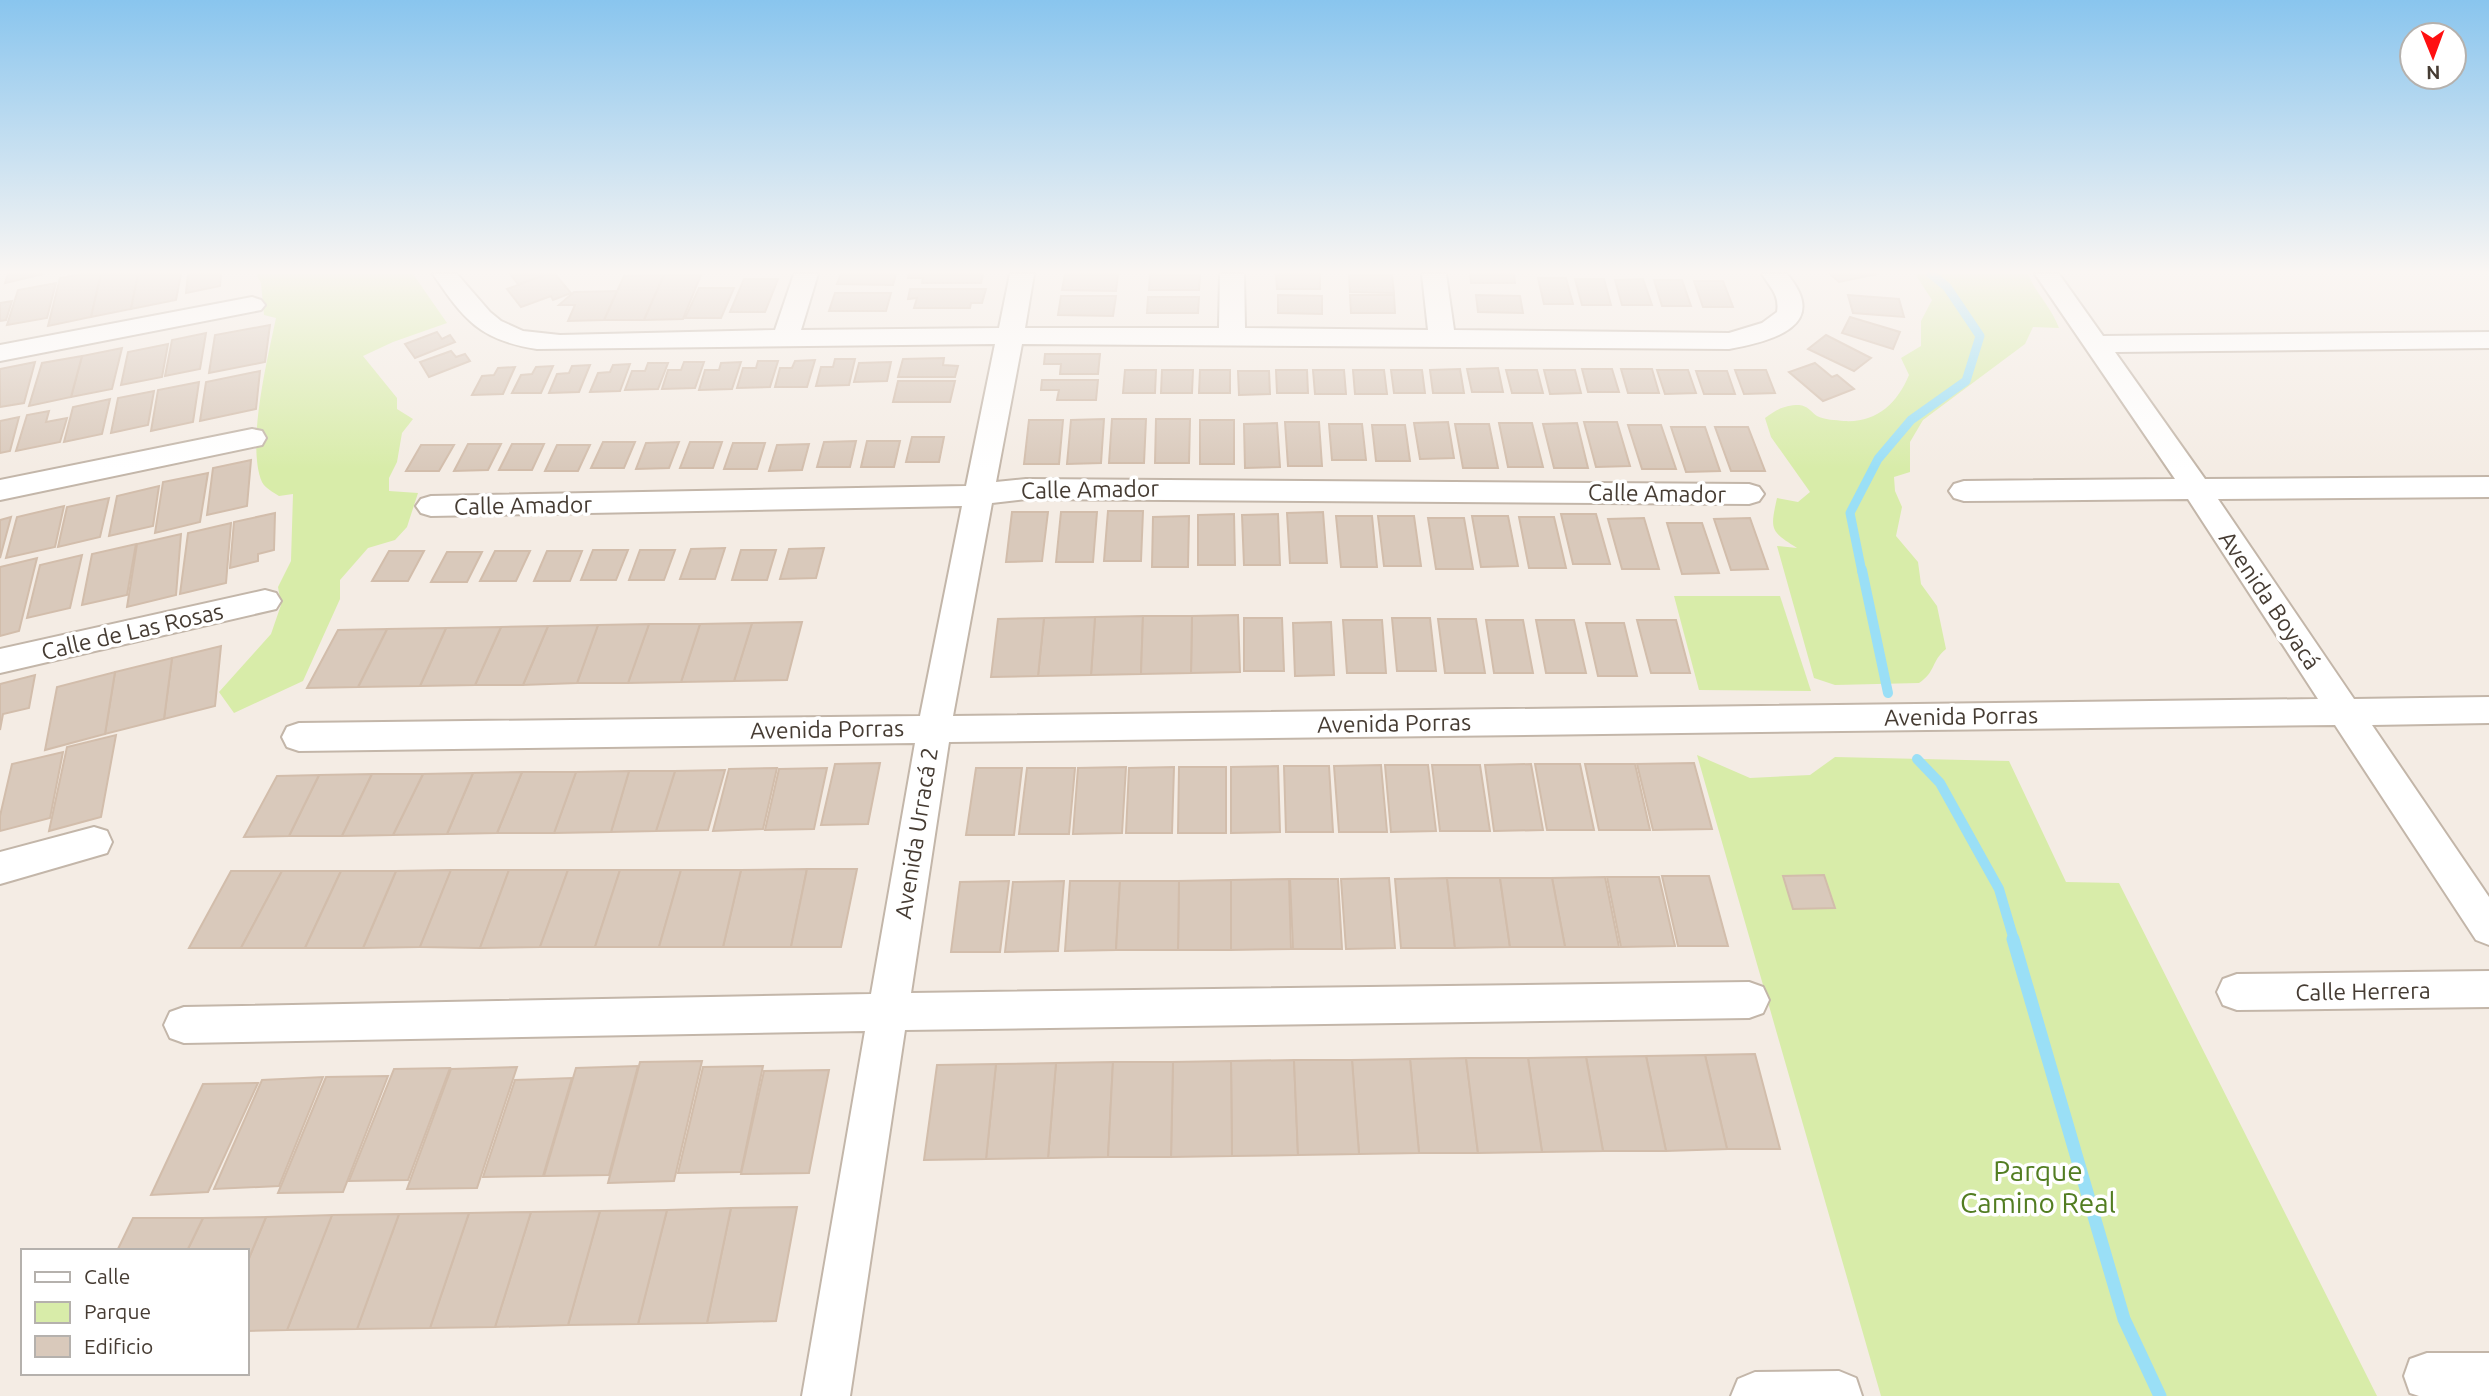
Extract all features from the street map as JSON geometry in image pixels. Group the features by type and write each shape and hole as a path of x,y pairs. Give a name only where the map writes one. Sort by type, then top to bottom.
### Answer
{"street":[{"path":"0,353 73,339"},
{"path":"518,339 529,342 634,339"},
{"name":"Avenida Urracá 2","path":"826,1396 933,727 1009,339"},
{"path":"1551,339 1741,339"},
{"name":"Avenida Boyacá","path":"2091,339 2197,490 2489,928"},
{"path":"2094,344 2489,340"},
{"path":"0,490 252,438"},
{"path":"1964,491 2489,487"},
{"name":"Calle Amador","path":"431,506 946,498 1026,489 1253,488 1749,494"},
{"name":"Calle de Las Rosas","path":"0,661 265,601"},
{"name":"Avenida Porras","path":"299,737 933,727 2489,710"},
{"path":"0,868 94,842"},
{"name":"Calle Herrera","path":"2237,992 2489,989"},
{"path":"184,1025 1749,1000"},
{"path":"2427,1376 2489,1376"},
{"path":"1755,1396 1839,1395"}],"green space":[{"path":"272,339 401,339 363,356 397,398 397,409 413,419 402,433 397,462 389,478 389,491 418,493 407,527 395,540 368,548 340,580 340,599 303,681 234,713 219,692 271,634 281,605 278,587 291,561 293,494 279,496 267,488 262,482 258,466 257,424"},
{"path":"1921,339 2027,339 2025,344 1923,420 1910,442 1910,472 1894,477 1895,491 1902,507 1896,536 1918,562 1921,584 1937,606 1946,649 1919,683 1835,685 1814,678 1777,546 1797,548 1777,533 1773,523 1777,498 1798,502 1810,492 1771,437 1765,418 1780,408 1799,405 1817,416 1844,421 1866,419 1875,415 1892,403 1909,375 1901,358 1921,346"},
{"path":"1674,596 1780,596 1811,691 1699,690"},
{"name":"Parque Camino Real","path":"1697,755 1750,778 1810,775 1835,757 2009,761 2066,882 2119,883 2377,1396 1881,1396"}],"building":[{"path":"205,339 200,369 165,376 172,340"},
{"path":"214,339 268,339 265,362 209,373"},
{"path":"418,339 453,339 455,342 415,358 405,344"},
{"path":"1821,339 1834,339 1871,358 1854,371 1808,349"},
{"path":"1862,339 1897,339 1893,349"},
{"path":"168,344 162,377 121,385 128,352"},
{"path":"122,348 112,389 71,397 82,356"},
{"path":"451,351 456,357 465,354 470,361 429,377 420,362"},
{"path":"1045,354 1100,354 1098,374 1060,374 1061,364 1044,364"},
{"path":"82,356 71,397 29,406 42,363"},
{"path":"944,358 943,365 958,366 955,377 898,377 903,359"},
{"path":"835,359 855,359 849,385 816,386 821,367 833,367"},
{"path":"815,360 807,387 775,387 780,368 792,368 795,361"},
{"path":"758,361 778,361 770,387 737,388 743,368 756,368"},
{"path":"35,362 24,403 0,407 0,369"},
{"path":"684,362 704,362 695,388 662,389 668,370 681,370"},
{"path":"741,362 732,389 699,390 705,370 719,370 721,363"},
{"path":"891,362 887,381 854,382 859,363"},
{"path":"648,363 668,363 658,389 625,390 632,371 645,371"},
{"path":"1815,363 1832,377 1837,375 1854,389 1823,401 1789,372"},
{"path":"630,364 620,391 590,392 598,373 610,372 613,365"},
{"path":"590,365 579,392 549,393 557,374 569,373 572,366"},
{"path":"553,366 541,393 512,393 521,375 532,374 536,367"},
{"path":"515,367 503,394 472,395 482,376 494,375 498,368"},
{"path":"1498,368 1503,392 1472,392 1467,369"},
{"path":"1460,369 1464,393 1433,393 1430,370"},
{"path":"1582,369 1612,369 1619,392 1588,392"},
{"path":"1621,369 1652,369 1659,393 1628,393"},
{"path":"1125,370 1156,370 1155,393 1123,393"},
{"path":"1162,370 1193,370 1192,393 1161,393"},
{"path":"1200,370 1230,370 1230,393 1199,393"},
{"path":"1276,370 1307,370 1308,393 1277,393"},
{"path":"1313,370 1344,370 1346,394 1315,394"},
{"path":"1353,370 1384,370 1387,394 1355,394"},
{"path":"1391,370 1422,370 1425,393 1394,393"},
{"path":"1506,370 1537,370 1543,393 1512,393"},
{"path":"1544,370 1575,370 1581,393 1550,394"},
{"path":"1657,370 1688,370 1696,393 1665,394"},
{"path":"1735,370 1766,370 1775,393 1744,394"},
{"path":"260,371 256,409 200,421 206,382"},
{"path":"1238,371 1269,371 1270,394 1239,395"},
{"path":"1696,371 1727,371 1735,394 1704,394"},
{"path":"1042,380 1098,380 1096,400 1057,400 1059,390 1041,390"},
{"path":"898,381 955,381 950,402 893,402"},
{"path":"199,382 193,422 151,431 158,390"},
{"path":"154,391 148,425 111,433 118,398"},
{"path":"110,399 102,434 64,442 73,407"},
{"path":"49,411 46,422 67,418 60,442 16,451 27,415"},
{"path":"19,417 10,451 0,453 0,421"},
{"path":"1104,419 1101,463 1067,464 1071,420"},
{"path":"1112,419 1146,419 1144,463 1109,463"},
{"path":"1156,419 1190,419 1189,463 1155,463"},
{"path":"1029,420 1063,420 1059,464 1024,464"},
{"path":"1200,420 1234,420 1234,464 1200,464"},
{"path":"1285,422 1319,422 1322,466 1288,466"},
{"path":"1448,422 1454,458 1420,459 1414,423"},
{"path":"1584,422 1617,422 1630,466 1596,467"},
{"path":"1277,423 1280,467 1245,468 1244,424"},
{"path":"1499,423 1532,423 1543,467 1508,467"},
{"path":"1577,423 1588,468 1554,468 1543,424"},
{"path":"1329,424 1362,424 1366,460 1332,460"},
{"path":"1455,424 1489,424 1498,468 1463,468"},
{"path":"1372,425 1405,425 1410,461 1376,461"},
{"path":"1628,425 1661,425 1676,469 1642,469"},
{"path":"1671,427 1705,427 1720,471 1686,472"},
{"path":"1715,427 1748,427 1765,471 1731,471"},
{"path":"912,437 944,437 939,462 906,462"},
{"path":"856,441 850,467 817,467 824,442"},
{"path":"867,441 900,441 894,467 861,467"},
{"path":"603,442 635,442 624,468 591,468"},
{"path":"679,442 669,468 636,469 646,443"},
{"path":"690,442 722,442 713,468 680,468"},
{"path":"733,443 765,443 757,469 724,469"},
{"path":"468,444 501,444 488,470 454,471"},
{"path":"512,444 544,444 532,470 499,470"},
{"path":"809,444 802,470 769,471 777,445"},
{"path":"421,445 454,445 439,471 406,471"},
{"path":"557,445 590,445 578,471 545,471"},
{"path":"251,460 247,506 207,515 213,468"},
{"path":"208,473 200,522 155,533 163,482"},
{"path":"159,486 153,526 109,536 117,496"},
{"path":"109,498 100,537 58,547 67,507"},
{"path":"64,506 55,547 6,558 17,517"},
{"path":"1108,511 1143,511 1141,561 1104,561"},
{"path":"1012,512 1048,512 1042,561 1006,562"},
{"path":"1061,512 1097,512 1093,562 1056,562"},
{"path":"1323,512 1327,563 1290,563 1287,513"},
{"path":"275,513 274,550 258,554 258,561 230,568 234,522"},
{"path":"1234,514 1235,565 1198,565 1198,515"},
{"path":"1278,514 1280,565 1244,565 1242,515"},
{"path":"1561,514 1596,514 1610,564 1573,564"},
{"path":"1189,516 1188,567 1152,567 1153,517"},
{"path":"1336,516 1372,516 1377,567 1341,567"},
{"path":"1378,516 1414,516 1421,566 1384,566"},
{"path":"1472,516 1508,516 1518,566 1481,567"},
{"path":"11,517 0,558 0,520"},
{"path":"1519,517 1554,517 1566,568 1529,568"},
{"path":"1428,518 1464,518 1473,569 1436,569"},
{"path":"1644,518 1659,569 1622,569 1608,519"},
{"path":"1750,518 1768,569 1731,570 1714,519"},
{"path":"231,523 226,583 180,594 188,533"},
{"path":"1667,523 1702,523 1719,573 1682,574"},
{"path":"181,534 176,595 127,607 137,544"},
{"path":"136,544 127,595 82,605 92,554"},
{"path":"725,548 715,579 680,579 691,549"},
{"path":"824,548 816,578 780,579 789,549"},
{"path":"593,550 628,550 616,580 581,580"},
{"path":"640,550 675,550 664,580 629,580"},
{"path":"741,550 776,550 767,580 732,580"},
{"path":"389,551 424,551 408,581 372,581"},
{"path":"495,551 530,551 516,581 480,581"},
{"path":"547,551 582,551 570,581 534,581"},
{"path":"447,552 482,552 467,582 431,582"},
{"path":"82,555 70,608 27,618 40,565"},
{"path":"37,558 19,631 0,636 0,567"},
{"path":"1238,615 1240,672 1191,673 1192,616"},
{"path":"1143,616 1141,674 1091,675 1095,617"},
{"path":"1143,616 1192,616 1191,673 1141,674"},
{"path":"1095,617 1091,675 1038,676 1044,618"},
{"path":"1044,618 1038,676 991,677 998,619"},
{"path":"1244,618 1282,618 1284,671 1244,671"},
{"path":"1392,618 1430,618 1436,671 1397,671"},
{"path":"1438,619 1476,619 1485,673 1445,673"},
{"path":"1343,620 1382,620 1386,673 1347,673"},
{"path":"1486,620 1523,620 1533,673 1494,673"},
{"path":"1536,620 1574,620 1586,673 1546,673"},
{"path":"1637,620 1676,620 1690,673 1651,673"},
{"path":"802,622 787,680 734,681 752,623"},
{"path":"1331,622 1334,675 1295,676 1293,623"},
{"path":"752,623 734,681 681,682 700,624"},
{"path":"1586,623 1624,623 1637,676 1598,676"},
{"path":"649,624 700,624 681,682 628,683"},
{"path":"649,624 628,683 577,683 598,625"},
{"path":"598,625 577,683 523,685 548,626"},
{"path":"548,626 523,685 475,685 501,627"},
{"path":"501,627 475,685 420,686 446,628"},
{"path":"446,628 420,686 358,687 387,629"},
{"path":"387,629 358,687 307,688 338,630"},
{"path":"221,646 215,706 164,719 172,658"},
{"path":"172,658 164,719 105,734 115,672"},
{"path":"115,672 105,734 45,750 57,687"},
{"path":"35,675 29,708 3,714 0,730 0,684"},
{"path":"116,735 101,817 49,831 67,747"},
{"path":"63,752 50,818 0,831 0,816 12,764"},
{"path":"880,763 868,824 821,825 835,764"},
{"path":"1694,763 1712,829 1653,830 1637,764"},
{"path":"1531,764 1543,830 1494,831 1485,765"},
{"path":"1535,764 1580,764 1594,830 1547,830"},
{"path":"1585,764 1635,764 1650,830 1599,830"},
{"path":"1381,765 1387,832 1339,832 1334,766"},
{"path":"1385,765 1428,765 1436,831 1391,832"},
{"path":"1432,765 1480,765 1490,831 1440,831"},
{"path":"1278,766 1280,832 1231,833 1231,767"},
{"path":"1284,766 1329,766 1333,832 1286,832"},
{"path":"1126,767 1122,833 1073,834 1078,768"},
{"path":"1174,767 1172,833 1126,833 1129,768"},
{"path":"1179,767 1226,767 1226,833 1178,833"},
{"path":"777,768 763,829 713,831 729,769"},
{"path":"827,768 814,829 765,830 779,769"},
{"path":"976,768 1022,768 1014,835 966,835"},
{"path":"1027,768 1075,768 1069,834 1019,834"},
{"path":"725,770 708,830 656,831 675,771"},
{"path":"629,771 675,771 656,831 611,832"},
{"path":"629,771 611,832 554,833 576,772"},
{"path":"522,772 576,772 554,833 497,833"},
{"path":"522,772 497,833 447,834 473,773"},
{"path":"473,773 447,834 393,835 423,774"},
{"path":"372,774 342,836 289,836 319,775"},
{"path":"372,774 423,774 393,835 342,836"},
{"path":"319,775 289,836 244,837 277,776"},
{"path":"807,869 791,947 723,947 741,870"},
{"path":"807,869 857,869 841,947 791,947"},
{"path":"451,870 420,947 363,948 396,871"},
{"path":"451,870 509,870 480,948 420,947"},
{"path":"509,870 568,870 540,947 480,948"},
{"path":"568,870 620,870 595,947 540,947"},
{"path":"620,870 681,870 659,947 595,947"},
{"path":"681,870 741,870 723,947 659,947"},
{"path":"231,871 282,871 241,948 189,948"},
{"path":"282,871 341,871 305,948 241,948"},
{"path":"341,871 396,871 363,948 305,948"},
{"path":"1824,875 1835,908 1793,909 1783,876"},
{"path":"1662,876 1709,876 1728,946 1678,946"},
{"path":"1605,877 1619,947 1565,947 1552,878"},
{"path":"1607,877 1659,877 1675,946 1621,947"},
{"path":"1389,878 1395,948 1346,949 1341,879"},
{"path":"1447,878 1455,948 1401,948 1395,879"},
{"path":"1447,878 1500,878 1510,947 1455,948"},
{"path":"1500,878 1552,878 1565,947 1510,947"},
{"path":"1289,879 1291,949 1231,950 1231,880"},
{"path":"1290,879 1338,879 1342,949 1293,949"},
{"path":"1231,880 1231,950 1178,950 1179,881"},
{"path":"1009,881 1000,952 951,952 960,882"},
{"path":"1064,881 1058,951 1005,952 1013,882"},
{"path":"1070,881 1120,881 1116,950 1065,951"},
{"path":"1120,881 1179,881 1178,950 1116,950"},
{"path":"1755,1054 1780,1149 1727,1149 1705,1055"},
{"path":"1705,1055 1727,1149 1666,1151 1646,1056"},
{"path":"1646,1056 1666,1151 1603,1151 1586,1057"},
{"path":"1586,1057 1603,1151 1542,1152 1528,1058"},
{"path":"1466,1058 1478,1153 1419,1153 1410,1059"},
{"path":"1466,1058 1528,1058 1542,1152 1478,1153"},
{"path":"1410,1059 1419,1153 1359,1154 1352,1060"},
{"path":"1294,1060 1298,1155 1232,1156 1231,1061"},
{"path":"1294,1060 1352,1060 1359,1154 1298,1155"},
{"path":"702,1061 674,1181 608,1183 640,1062"},
{"path":"1231,1061 1232,1156 1171,1157 1173,1062"},
{"path":"1113,1062 1108,1157 1048,1158 1056,1063"},
{"path":"1113,1062 1173,1062 1171,1157 1108,1157"},
{"path":"1056,1063 1048,1158 986,1159 996,1064"},
{"path":"996,1064 986,1159 924,1160 937,1065"},
{"path":"638,1066 609,1175 544,1176 576,1068"},
{"path":"763,1066 741,1172 678,1173 703,1067"},
{"path":"517,1067 477,1188 407,1189 451,1069"},
{"path":"450,1068 408,1180 349,1181 394,1069"},
{"path":"829,1070 809,1173 741,1174 764,1071"},
{"path":"388,1076 343,1192 278,1193 326,1077"},
{"path":"323,1077 279,1186 214,1189 262,1080"},
{"path":"572,1078 543,1176 483,1177 515,1080"},
{"path":"258,1083 208,1192 151,1195 203,1084"},
{"path":"797,1207 776,1321 707,1323 731,1208"},
{"path":"731,1208 707,1323 638,1324 667,1210"},
{"path":"667,1210 638,1324 568,1325 600,1211"},
{"path":"600,1211 568,1325 495,1327 531,1212"},
{"path":"531,1212 495,1327 430,1328 469,1213"},
{"path":"469,1213 430,1328 357,1329 399,1214"},
{"path":"399,1214 357,1329 287,1330 332,1215"},
{"path":"332,1215 287,1330 248,1331 248,1261 266,1217"},
{"path":"266,1217 248,1261 248,1249 188,1249 203,1218"},
{"path":"133,1218 203,1218 188,1249 118,1249"}],"waterway":[{"path":"1862,572 1850,513 1878,459 1911,420 1966,381 1979,339"},
{"path":"1862,570 1888,693"},
{"path":"1917,759 1940,783 1999,889 2014,940"},
{"path":"2013,939 2124,1319 2160,1396"}]}
